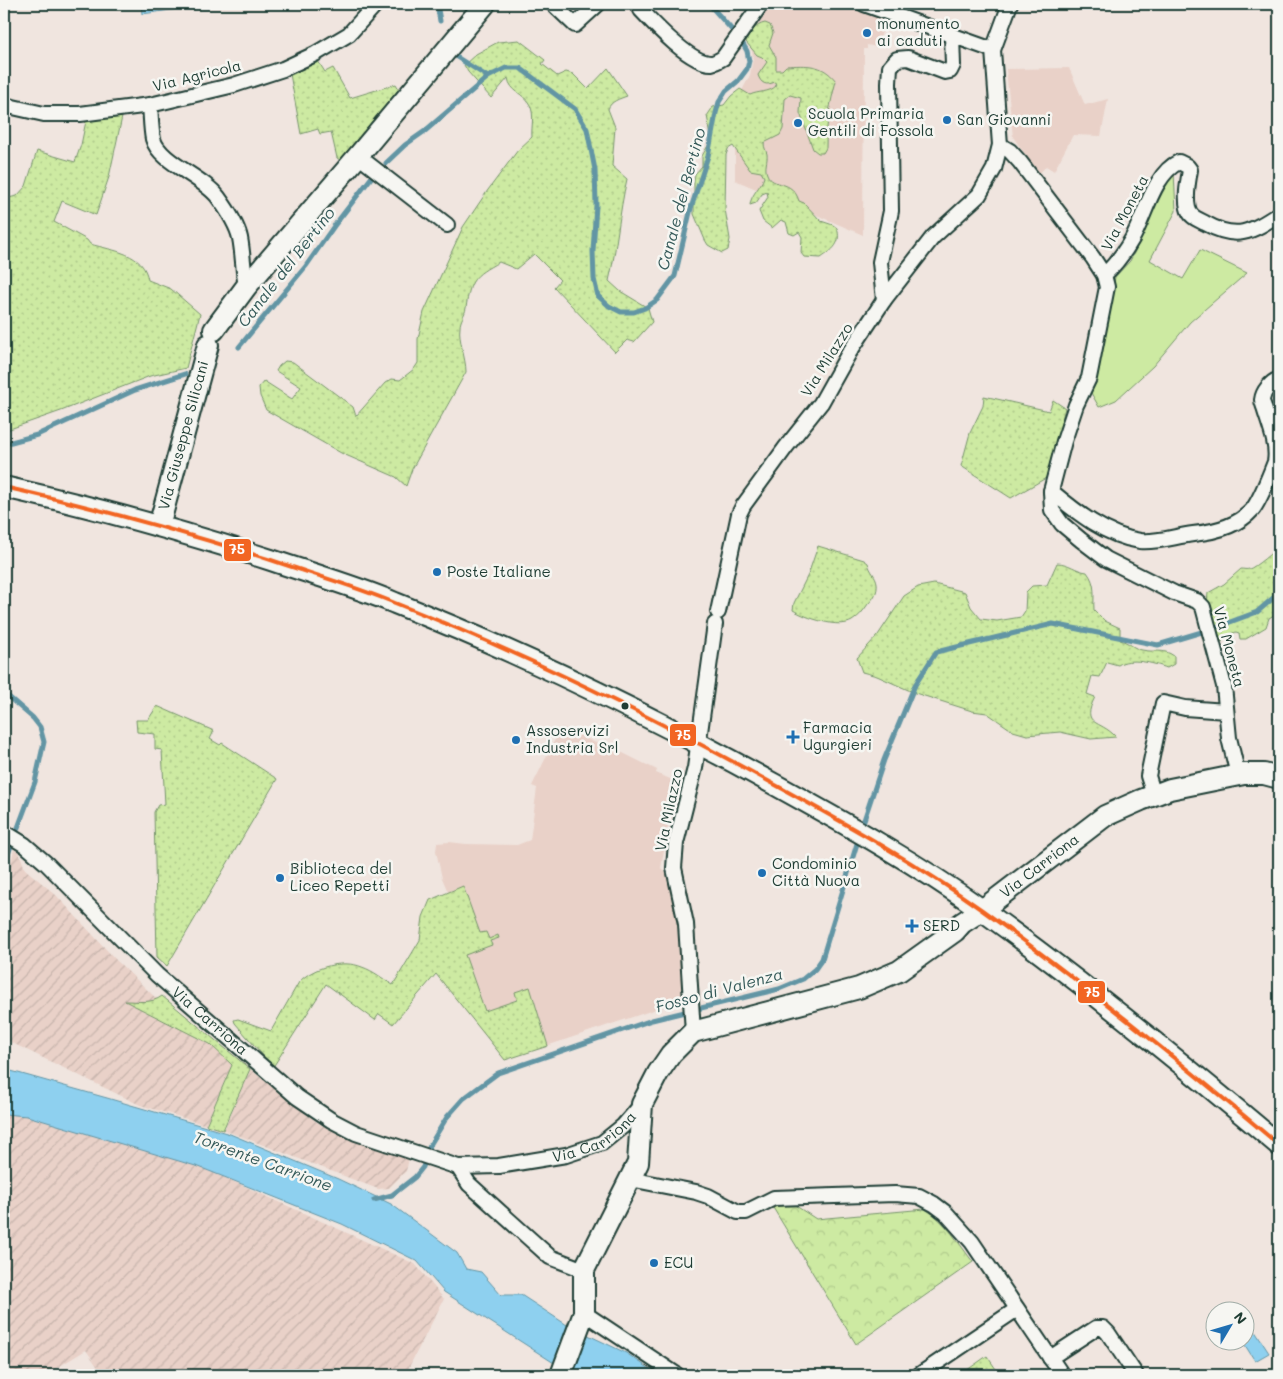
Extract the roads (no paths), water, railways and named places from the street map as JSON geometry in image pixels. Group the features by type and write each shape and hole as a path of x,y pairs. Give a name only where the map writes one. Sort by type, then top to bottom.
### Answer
{"main road":[{"name":"Via Giuseppe Silicani","path":"159,526 209,344 246,287 485,4"},
{"path":"10,489 182,532 393,602 521,656 698,742 879,844 982,910 1181,1062 1279,1145"},
{"name":"Via Carriona","path":"642,1104 658,1073 692,1028 859,988 899,971 955,931 962,923 1106,816 1170,789 1238,775 1264,774 1279,778"},
{"path":"562,1374 582,1319 584,1270 630,1179 639,1156 642,1104"}],"street":[{"name":"Via Agricola","path":"4,105 58,115 150,105 234,85 283,69 315,54 350,34 376,4"},
{"path":"553,4 574,24 598,4"},
{"path":"641,10 673,42 705,62 716,62 723,58 761,4"},
{"path":"864,4 993,50 1010,4"},
{"path":"884,300 880,262 891,211 890,67 897,59 908,58 945,72 950,71 953,65 952,36"},
{"name":"Via Milazzo","path":"692,1028 686,924 674,868 676,844 694,768 716,618 739,514 786,446 821,403 849,353 884,300 933,237 979,195 994,169 1000,145 993,50"},
{"path":"150,105 154,141 167,159 202,182 212,192 231,218 240,237 246,287"},
{"path":"1000,145 1010,151 1020,162 1094,258 1104,275"},
{"path":"358,156 447,225"},
{"name":"Via Moneta","path":"1238,775 1229,738 1224,686 1203,607 1197,601 1174,593 1106,560 1062,524 1052,510 1051,491 1076,405 1089,378 1107,287 1104,275 1116,264 1132,238 1148,200 1170,166 1179,162 1190,170 1186,196 1188,210 1192,217 1214,228 1231,233 1249,232 1279,214"},
{"path":"1051,491 1072,509 1098,525 1120,535 1141,541 1214,532 1240,520 1252,510 1275,462 1276,455 1273,439 1262,400 1266,389 1279,379"},
{"path":"1154,795 1148,776 1163,704 1185,708 1226,711"},
{"name":"Via Carriona","path":"4,832 24,845 51,868 158,975 297,1097 331,1120 356,1132 454,1165 500,1166 566,1155 602,1143 623,1126 642,1104"},
{"path":"454,1165 469,1184 550,1257 584,1270"},
{"path":"630,1179 696,1192 708,1196 738,1212 746,1212 774,1198 895,1194 920,1196 946,1214 972,1242 1062,1375"},
{"path":"919,1375 1017,1309"},
{"path":"582,1319 678,1375"},
{"path":"1050,1358 1096,1328 1103,1328 1108,1332 1136,1375"}],"water":[{"path":"141,4 178,4 178,9 142,14"},
{"name":"Torrente Carrione","path":"4,1069 230,1134 338,1179 391,1204 457,1253 466,1269 481,1272 501,1295 521,1295 567,1325 626,1353 659,1375 580,1375 554,1363 444,1292 417,1261 342,1224 199,1167 27,1116 4,1114"},
{"path":"1256,1333 1269,1353 1255,1361 1249,1352 1256,1352"}],"waterway":[{"path":"437,4 440,21"},
{"name":"Canale del Bertino","path":"709,4 732,30"},
{"name":"Canale del Bertino","path":"386,163 405,145 425,131 488,77 506,68 520,68 575,109 587,129 595,170 596,205 593,251 594,279 598,296 609,306 621,312 634,312 645,308 657,300 675,276 691,208 708,156 719,102 726,91 738,81 747,69 749,61 747,51 740,39"},
{"path":"455,56 488,77"},
{"name":"Canale del Bertino","path":"239,347 306,266 371,178"},
{"name":"Canale del Bertino","path":"4,444 37,435 135,390 185,374"},
{"name":"Fosso di Valenza","path":"1214,628 1257,612 1279,593"},
{"name":"Fosso di Valenza","path":"861,829 884,760 915,685 936,652 1053,624 1158,645 1205,631"},
{"path":"4,693 33,718 40,727 44,742 35,782 4,865"},
{"name":"Fosso di Valenza","path":"374,1200 392,1195 415,1177 423,1167 430,1145 447,1117 463,1099 498,1073 652,1020 779,989 803,979 815,969 822,959 859,837"}],"place":[{"name":"monumento ai caduti","path":"867,33"},
{"name":"San Giovanni","path":"947,120"},
{"name":"Scuola Primaria Gentili di Fossola","path":"798,123"},
{"name":"Poste Italiane","path":"437,572"},
{"name":"Farmacia Ugurgieri","path":"793,737"},
{"name":"Assoservizi Industria Srl","path":"516,740"},
{"name":"Condominio Città Nuova","path":"762,873"},
{"name":"Biblioteca del Liceo Repetti","path":"280,878"},
{"name":"SERD","path":"912,926"},
{"name":"ECU","path":"654,1263"}]}
